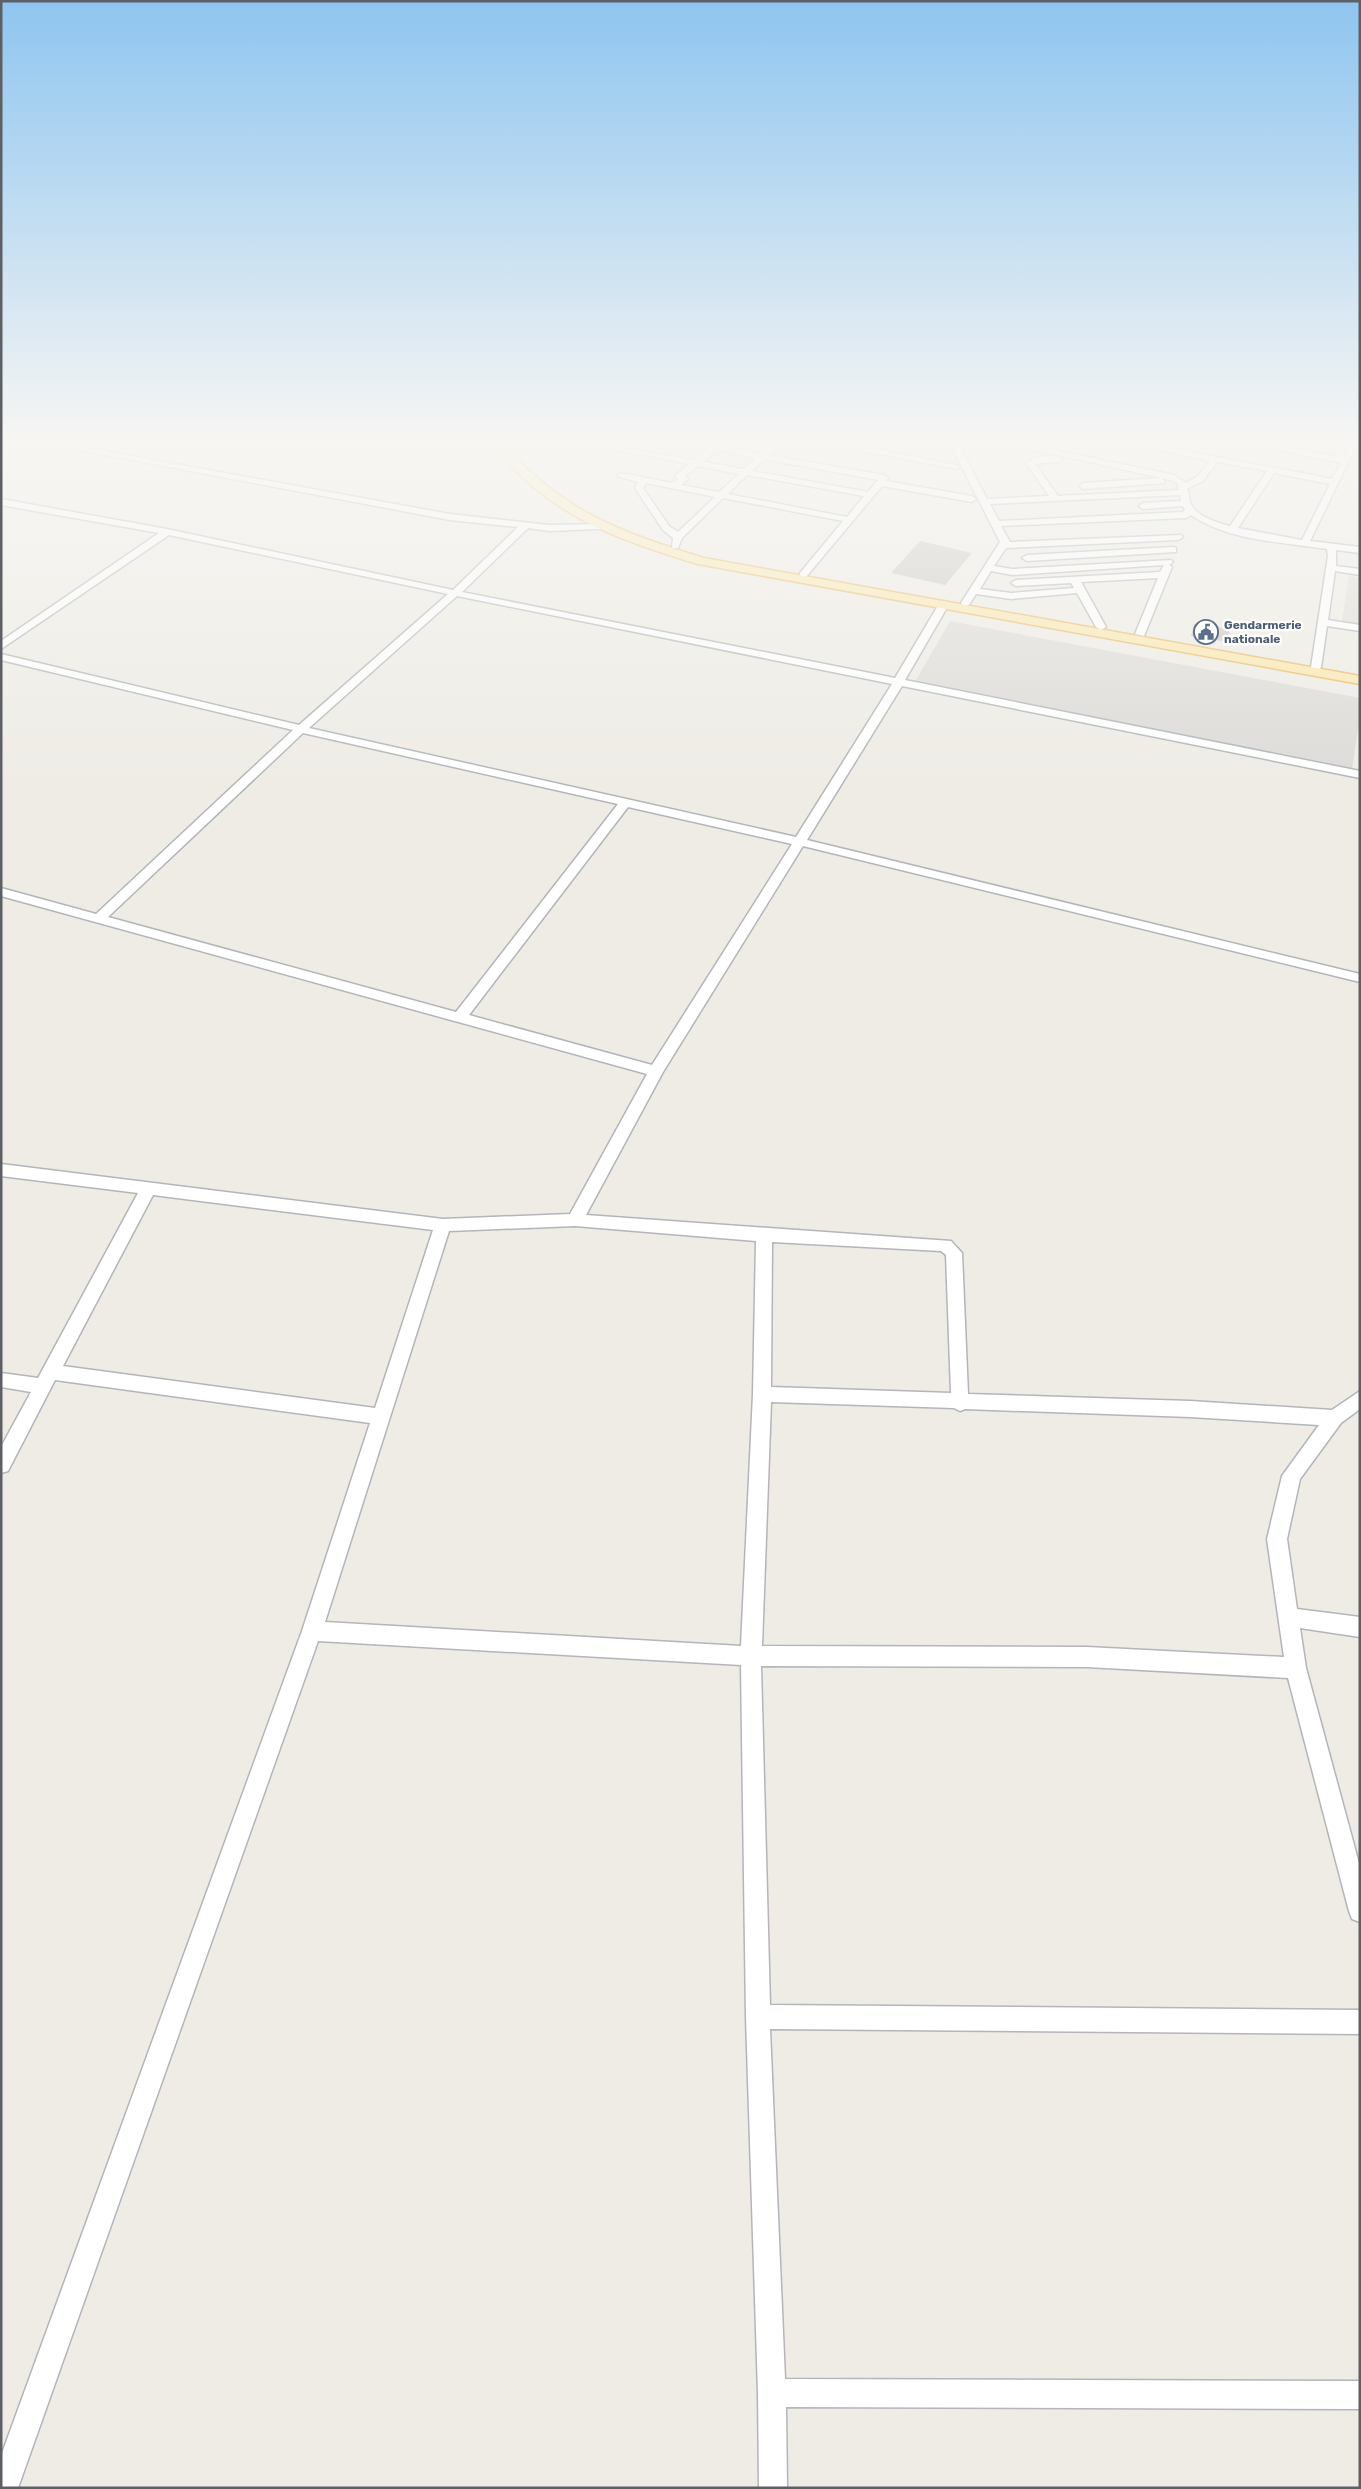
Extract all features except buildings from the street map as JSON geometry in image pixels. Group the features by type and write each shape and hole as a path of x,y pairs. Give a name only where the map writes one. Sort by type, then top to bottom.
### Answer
{"main road":[{"path":"681,554 708,562 956,600 1360,680"},
{"path":"711,554 742,564 956,600 1360,675"}],"street":[{"path":"1,646 135,554"},
{"path":"272,554 455,593 1360,775"},
{"path":"98,919 302,729 455,593 496,554"},
{"path":"803,575 821,554"},
{"path":"575,1220 656,1071 899,682 956,600 974,591 997,554"},
{"path":"1024,554 1035,569"},
{"path":"1027,558 1104,554"},
{"path":"1140,634 1171,554"},
{"path":"1316,667 1333,554"},
{"path":"1090,555 1095,566"},
{"path":"989,568 1012,572 1035,569 1067,569 1168,562"},
{"path":"1332,568 1360,572"},
{"path":"1067,569 1102,627"},
{"path":"1016,583 1163,575"},
{"path":"974,591 1011,596 1081,590"},
{"path":"1323,622 1360,628"},
{"path":"1,657 302,729 800,842 1360,978"},
{"path":"459,1018 625,803"},
{"path":"1,892 656,1071"},
{"path":"1,1170 443,1225 575,1220 764,1235 946,1245 954,1253 960,1403"},
{"path":"1,1465 149,1188"},
{"path":"4,2488 312,1631 443,1225"},
{"path":"764,1235 762,1394 751,1656 758,2017 772,2393 773,2488"},
{"path":"1,1380 47,1379 381,1416"},
{"path":"762,1394 960,1403 1190,1409 1335,1418"},
{"path":"1360,1398 1335,1418 1291,1476 1277,1539 1296,1668 1360,1911"},
{"path":"1288,1617 1360,1627"},
{"path":"312,1631 751,1656 1087,1657 1296,1668"},
{"path":"758,2017 1360,2022"},
{"path":"772,2393 1360,2395"}],"shaded area":[{"path":"1349,576 1360,578 1360,624 1342,621"},
{"path":"950,621 1360,698 1360,716 1352,769 915,682"}],"place":[{"name":"Gendarmerie nationale","path":"1206,632"}]}
